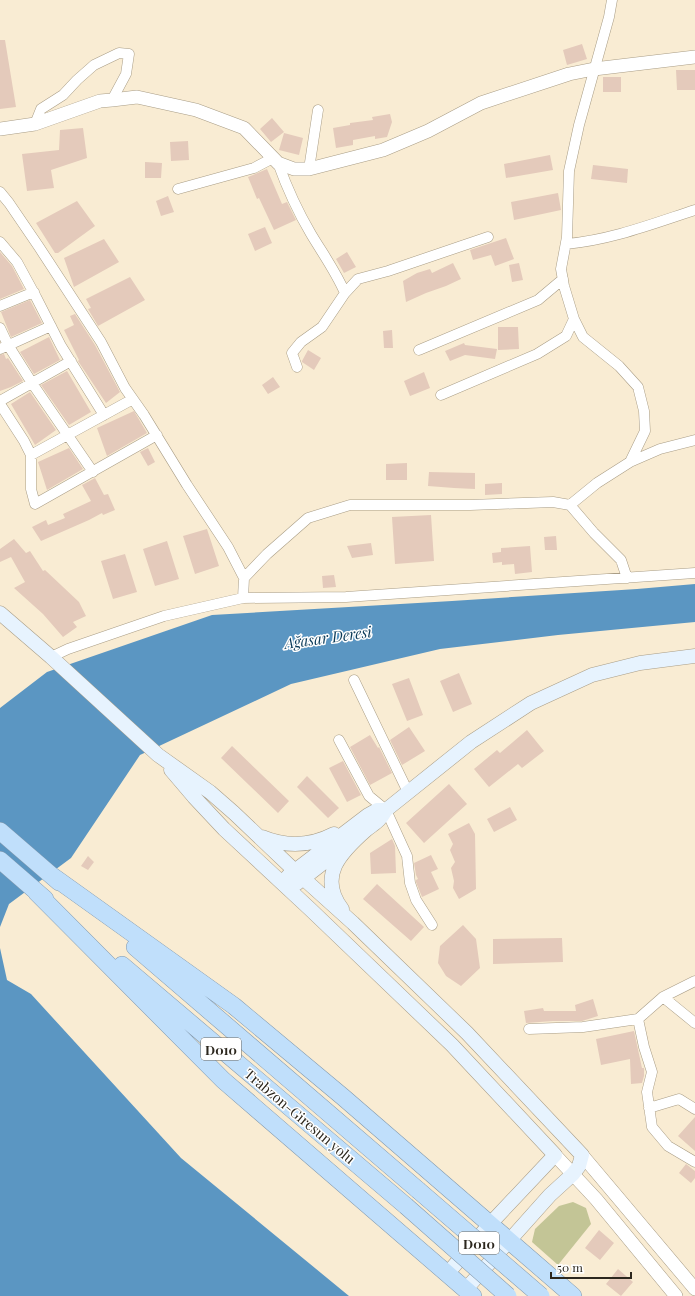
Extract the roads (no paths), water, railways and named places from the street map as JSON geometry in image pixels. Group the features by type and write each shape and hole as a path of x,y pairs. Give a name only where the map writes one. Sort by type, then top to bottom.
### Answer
{"highway":[{"name":"D010","path":"0,831 541,1296"},
{"name":"Trabzon-Giresun yolu","path":"0,860 406,1206 508,1296"},
{"path":"51,875 234,1006 349,1102 573,1296"},
{"path":"36,892 223,1080 469,1293"}],"main road":[{"path":"0,613 158,755 210,792 234,812 299,875 353,923 467,1033 582,1155 579,1166 508,1241 469,1293"},
{"path":"0,622 55,661"},
{"path":"284,886 288,876 299,875 329,857 366,831 381,819 386,810 471,742 531,702 592,675 640,663 695,656"},
{"path":"158,755 224,829 452,1045 555,1156 490,1224 447,1274"},
{"path":"257,835 274,842 287,844 316,842 377,810 386,810"},
{"path":"299,875 368,815"},
{"path":"353,923 338,904 331,885 332,874 335,863 342,853 366,831"}],"street":[{"path":"612,0 609,17 594,69 569,171 567,237 561,268 574,319 583,337 619,366 638,386 644,411 645,431 630,462"},
{"path":"35,124 41,109 63,95 94,65 119,53 129,54 126,74 112,100"},
{"path":"178,189 275,161 294,169 309,169 383,150 428,131 481,103 569,74 594,69 695,57"},
{"path":"0,129 35,124 100,101 137,97 196,110 244,128 275,161 310,233 338,277 345,293"},
{"path":"309,169 318,110"},
{"path":"0,192 4,201 101,342 125,388 157,435 187,485 228,547 244,578 243,598"},
{"path":"566,244 589,242 619,235 695,210"},
{"path":"297,368 292,352 301,342 322,327 345,293 358,280 488,237"},
{"path":"0,242 17,262 71,361 104,415"},
{"path":"419,350 538,300 563,279"},
{"path":"0,306 34,292"},
{"path":"441,395 537,354 566,336 574,319"},
{"path":"4,347 52,326"},
{"path":"0,328 4,347 32,383 93,472"},
{"path":"0,400 71,361"},
{"path":"31,455 133,400"},
{"path":"0,404 24,441 31,455 30,489 35,504 157,435"},
{"path":"570,505 598,483 630,462 660,449 695,440"},
{"path":"244,578 267,554 308,518 350,505 470,505 553,502 570,505 594,533 621,560 627,578"},
{"path":"55,661 68,649 164,616 243,598 346,597 695,573"},
{"path":"354,680 408,792"},
{"path":"339,740 369,796 386,810 407,856 410,883 416,900 432,925"},
{"path":"529,1028 583,1027 638,1019 663,997 695,981"},
{"path":"663,997 695,1023"},
{"path":"638,1019 644,1047 652,1072 647,1092 652,1126 668,1146 695,1162"},
{"path":"649,1108 679,1099 695,1109"},
{"path":"582,1155 695,1289"},
{"path":"555,1156 596,1199 676,1296"}],"water":[{"name":"Ağasar Deresi","path":"695,584 695,622 558,635 440,649 291,684 140,755 71,858 9,904 0,927 0,708 47,672 212,615 452,601"},
{"path":"0,948 7,980 31,994 181,1158 349,1296 0,1296"}]}
